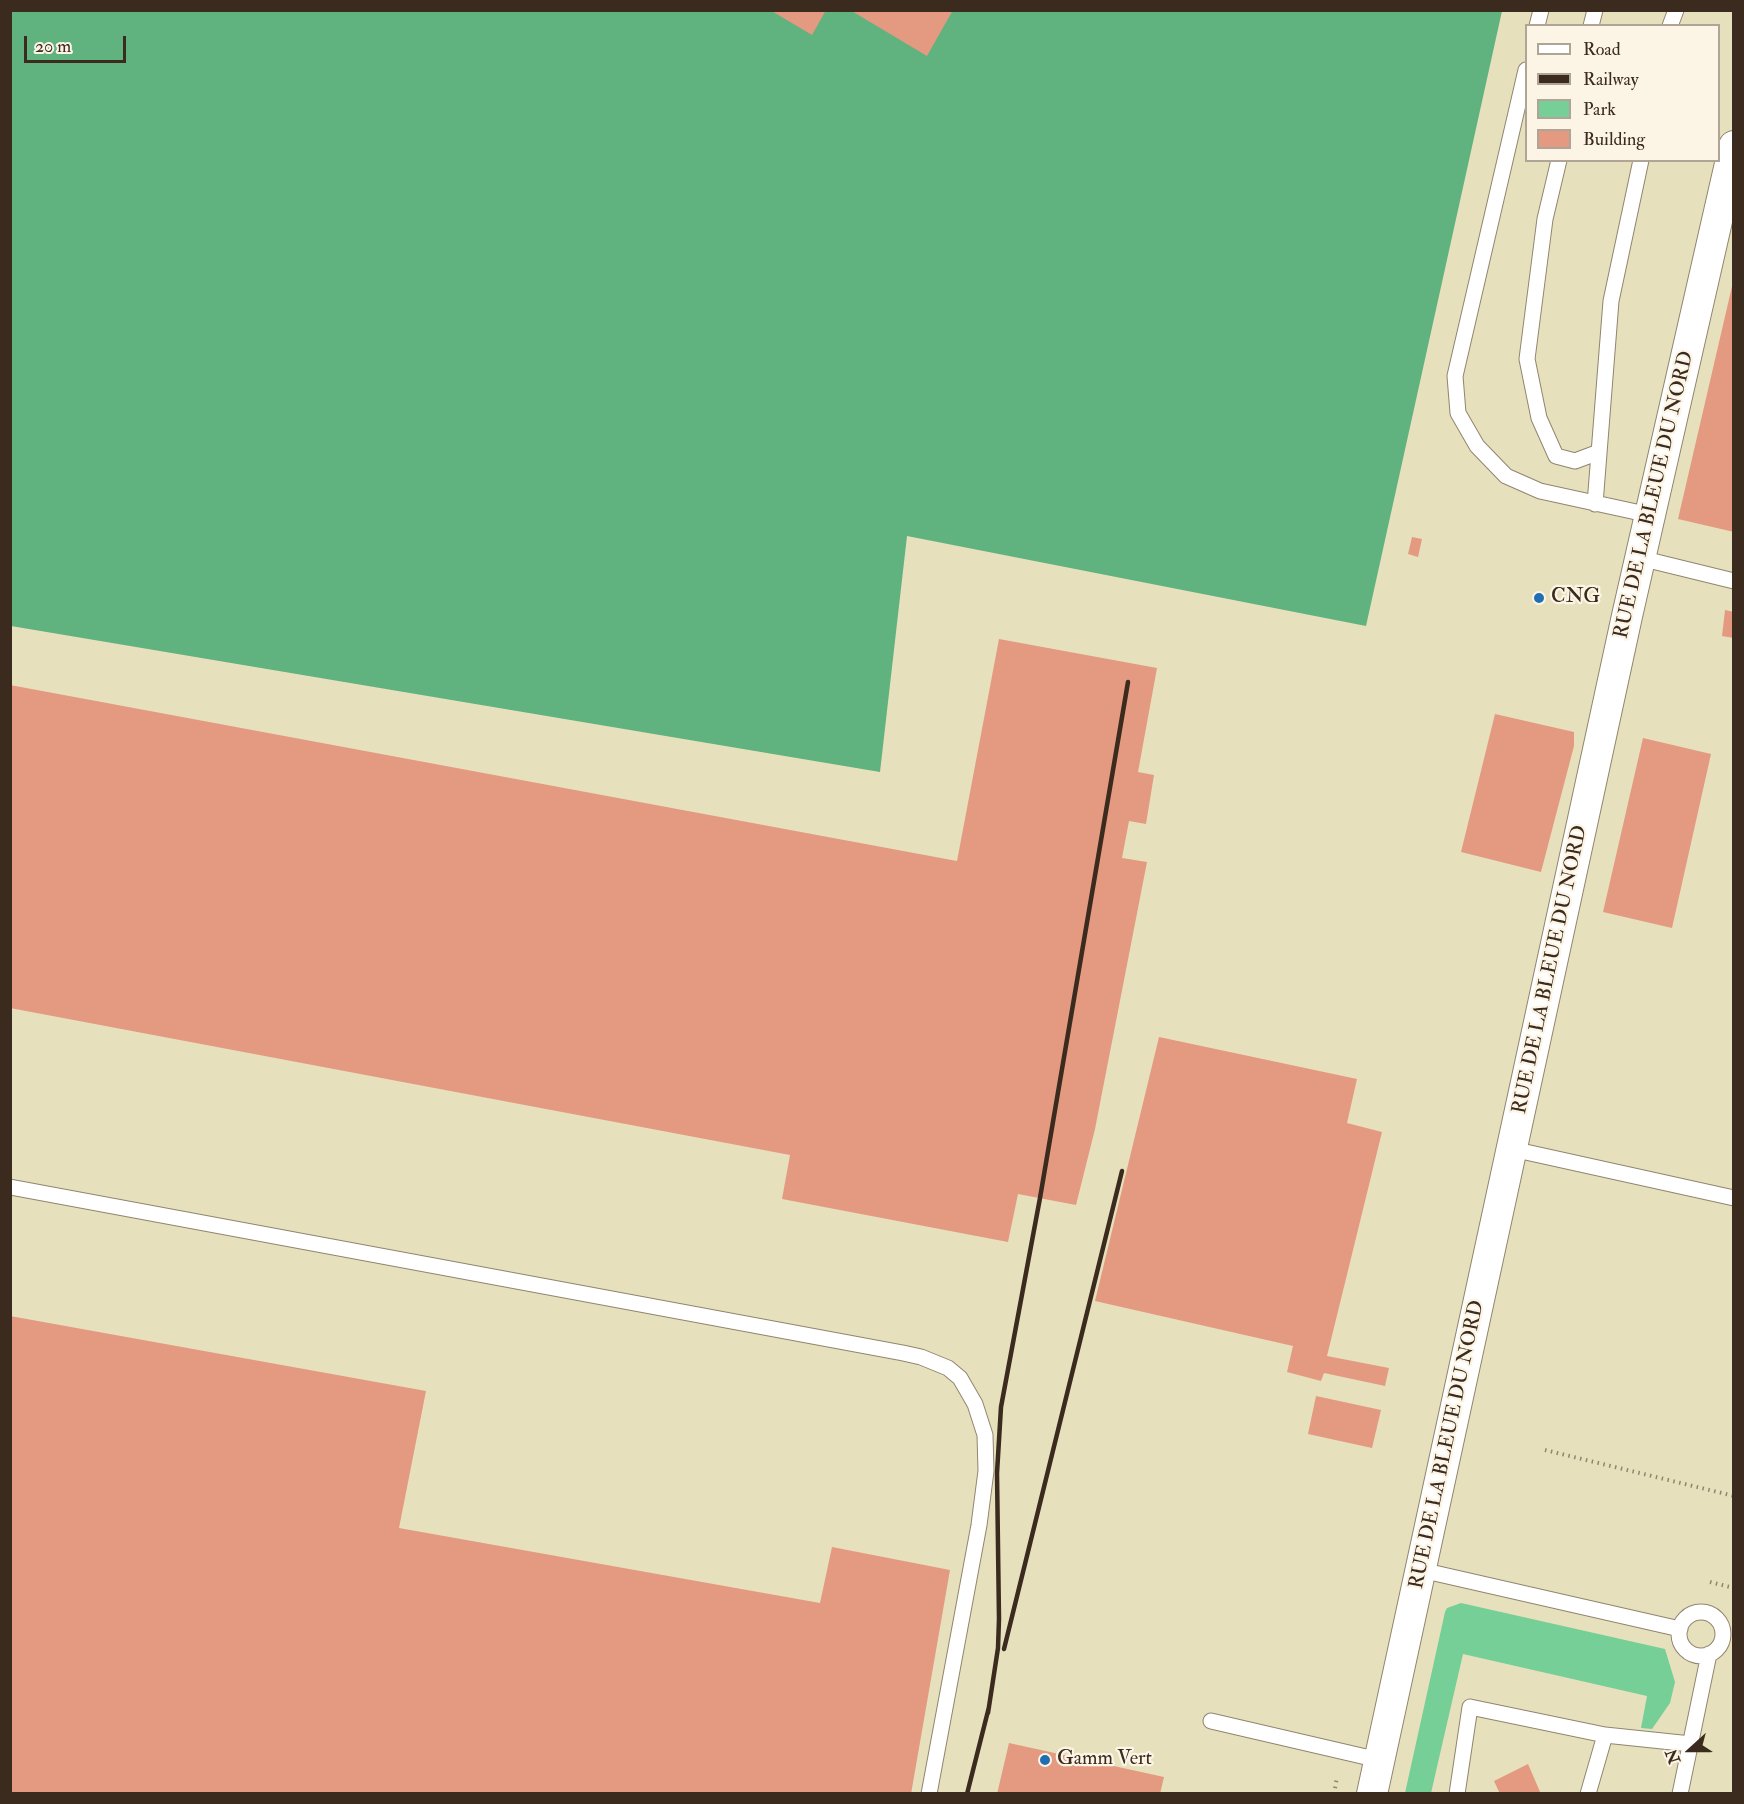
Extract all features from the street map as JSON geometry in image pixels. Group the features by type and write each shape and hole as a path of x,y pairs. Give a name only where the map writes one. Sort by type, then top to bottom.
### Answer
{"street":[{"name":"RUE DE LA BLEUE DU NORD","path":"1372,1794 1640,558 1734,147"}],"lane":[{"path":"1525,78 1455,376 1458,413 1477,446 1506,476 1540,491 1650,515"},
{"path":"1559,162 1545,219 1527,359 1539,418 1556,456 1575,461 1599,452"},
{"path":"1595,504 1611,301 1641,162"},
{"path":"1640,558 1734,581"},
{"path":"1512,1149 1734,1198"},
{"path":"10,1187 892,1351 921,1357 948,1368 960,1378 975,1404 984,1435 986,1471 979,1525 929,1794"},
{"path":"1421,1570 1680,1629"},
{"path":"1697,1612 1712,1615 1723,1628 1723,1637 1720,1644 1709,1654 1701,1656 1687,1650 1682,1644 1680,1629 1689,1616 1697,1612"},
{"path":"1680,1794 1709,1654"},
{"path":"1457,1794 1470,1707 1605,1735 1691,1744"},
{"path":"1211,1721 1379,1760"},
{"path":"1588,1794 1605,1735"}],"path":[{"path":"1545,1450 1734,1496"},
{"path":"1710,1582 1734,1588"}],"green space":[{"path":"10,11 1502,11 1366,626 907,536 880,772 11,626"},
{"path":"1461,1603 1665,1649 1675,1682 1670,1703 1652,1729 1641,1728 1647,1696 1463,1654 1431,1793 1405,1793 1445,1612 1447,1608"}],"building":[{"path":"770,10 826,10 812,35"},
{"path":"850,10 953,10 927,56"},
{"path":"1734,282 1734,532 1678,519"},
{"path":"1412,537 1422,539 1418,557 1408,554"},
{"path":"1725,610 1734,612 1734,638 1722,636"},
{"path":"999,639 1157,668 1138,772 1154,775 1146,824 1129,821 1122,858 1147,862 1095,1129 1076,1205 1018,1194 1008,1242 782,1199 790,1155 10,1008 10,685 957,861"},
{"path":"1495,714 1574,732 1574,746 1541,872 1461,852"},
{"path":"1643,738 1711,754 1672,928 1603,912"},
{"path":"1159,1037 1357,1079 1347,1123 1382,1132 1327,1356 1389,1368 1385,1386 1324,1373 1321,1381 1287,1372 1293,1346 1095,1301"},
{"path":"10,1316 426,1391 399,1528 820,1603 832,1547 950,1570 911,1794 10,1794"},
{"path":"1316,1396 1381,1410 1372,1448 1308,1434"},
{"name":"Gamm Vert","path":"1009,1743 1164,1777 1160,1794 997,1794"},
{"path":"1528,1764 1541,1794 1500,1794 1494,1781"}],"railway":[{"path":"988,1713 998,1648 997,1473 1001,1407 1040,1198 1128,682"},
{"path":"1004,1649 1122,1171"},
{"path":"967,1794 989,1707"}],"place":[{"name":"CNG","path":"1539,598"},
{"name":"Gamm Vert","path":"1045,1760"}]}
